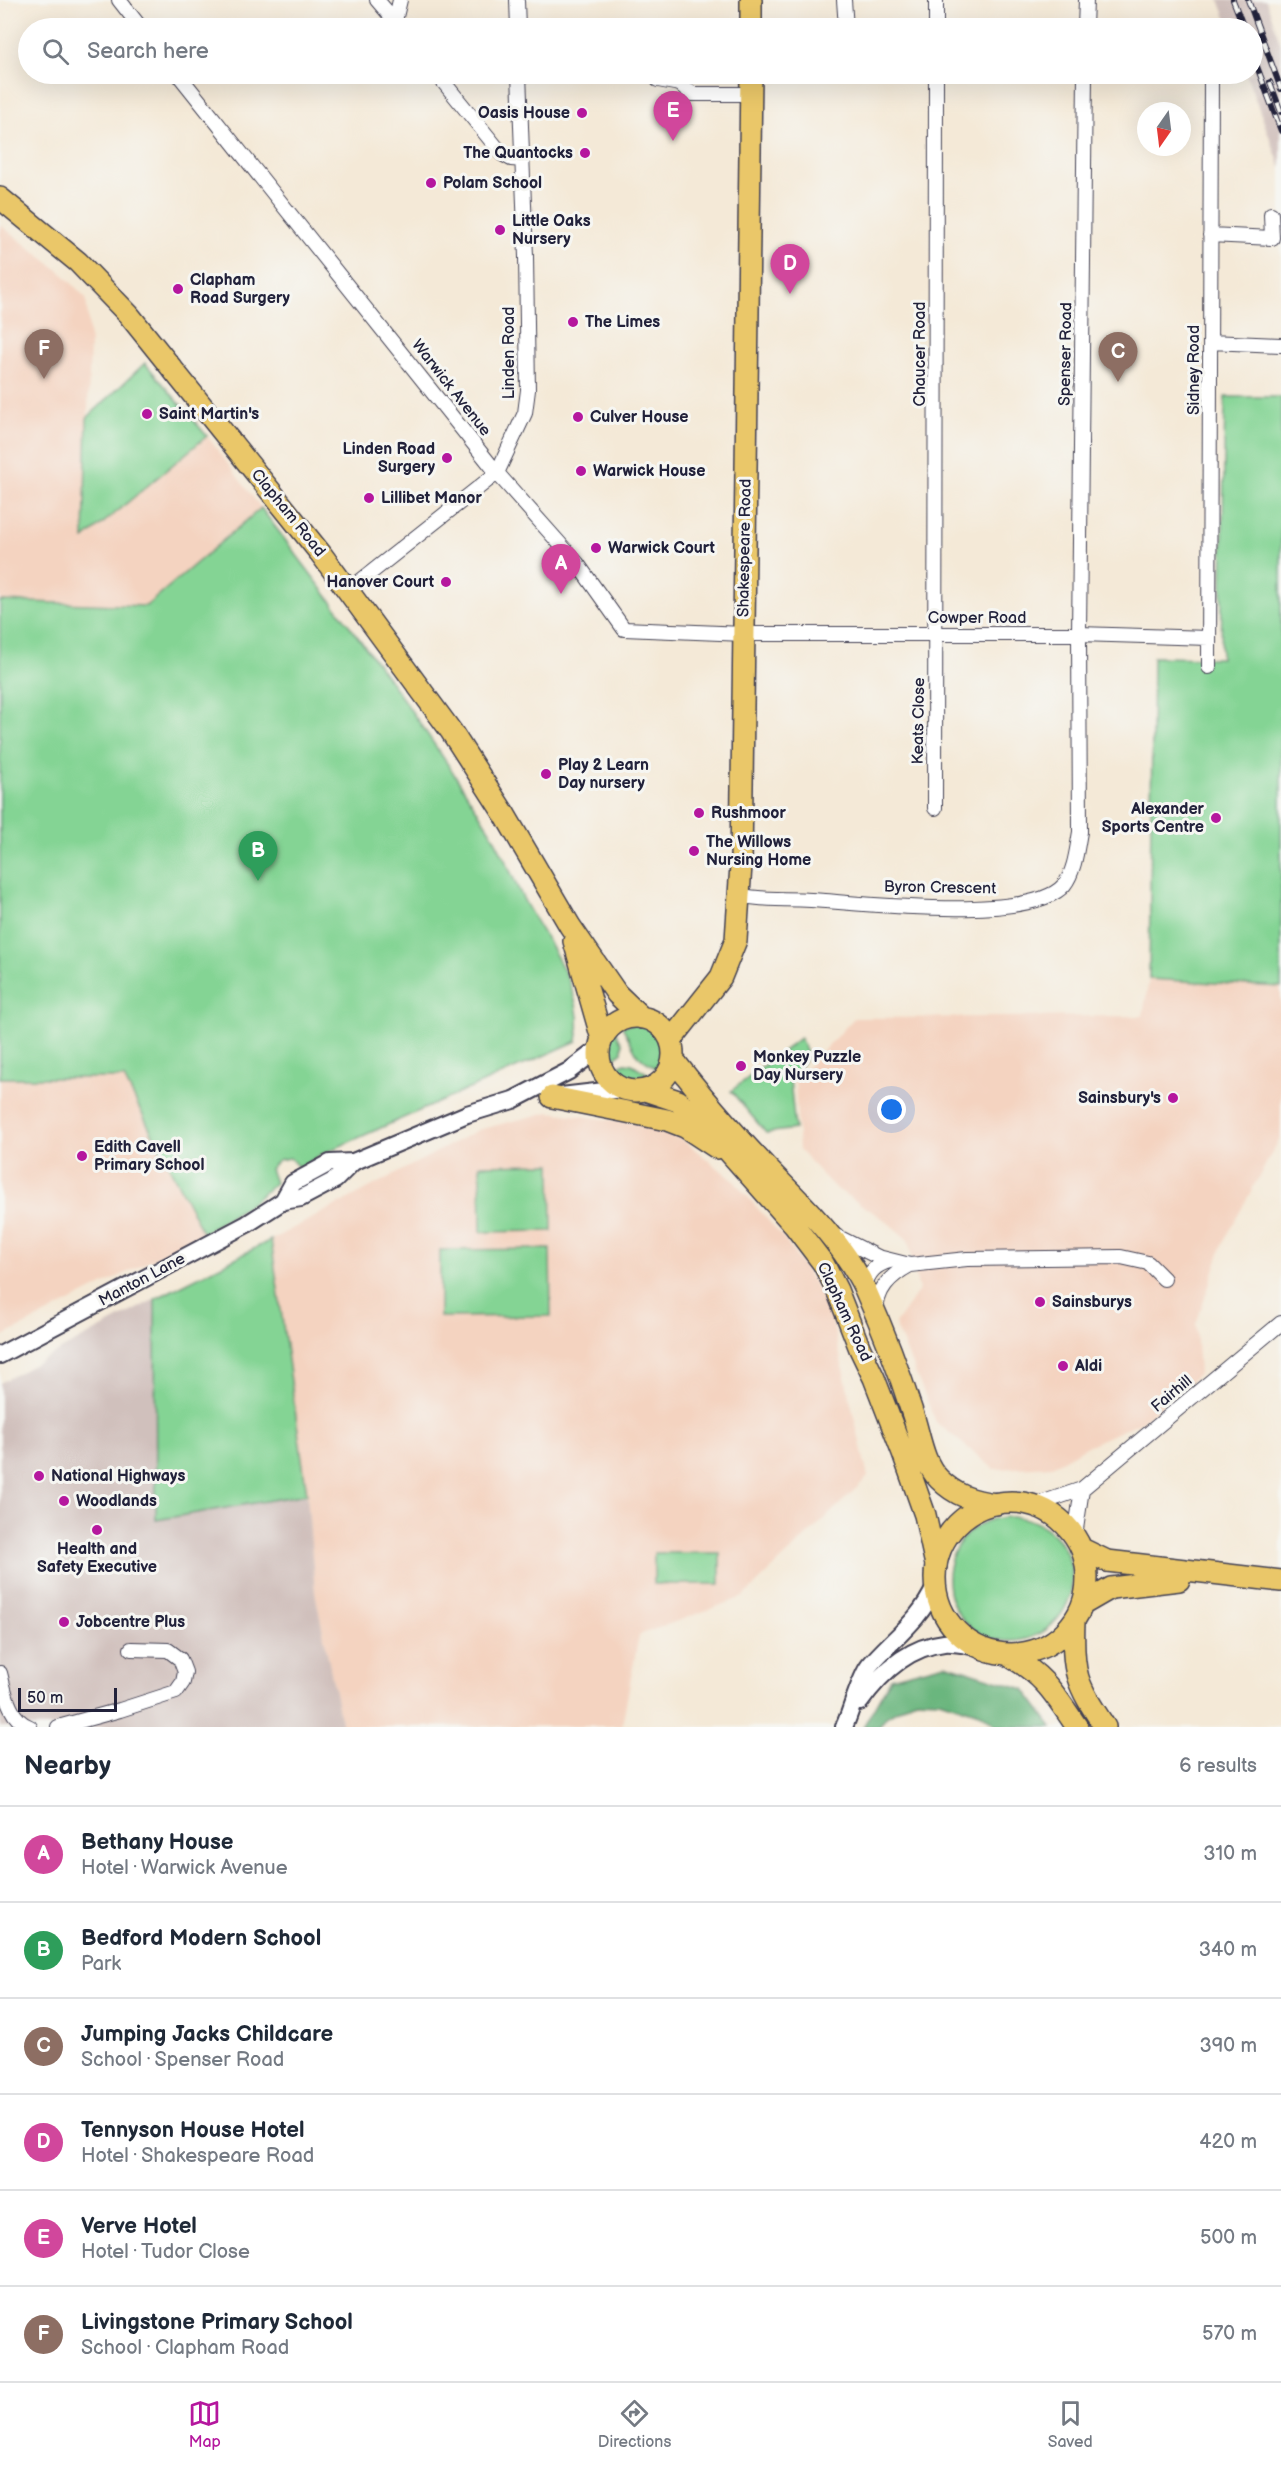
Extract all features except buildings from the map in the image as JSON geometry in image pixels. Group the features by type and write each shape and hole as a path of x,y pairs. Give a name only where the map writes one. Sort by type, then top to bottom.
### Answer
{"main road":[{"path":"751,0 751,18"},
{"name":"Shakespeare Road","path":"672,1050 695,1009 721,977 736,940 741,865 752,84"},
{"name":"Clapham Road","path":"0,198 78,262 129,315 349,591 451,731 505,815 570,926 617,994 647,1019"},
{"name":"Clapham Road","path":"570,926 600,1044"},
{"path":"647,1019 660,1026 672,1050 665,1078 645,1090 622,1089 607,1078 601,1070 600,1044 616,1023 624,1019 647,1019 695,1009"},
{"name":"Clapham Road","path":"672,1050 744,1143 825,1231 853,1267 876,1316 913,1413 921,1447 938,1479 972,1501 996,1504"},
{"name":"Clapham Road","path":"645,1090 668,1097 686,1107 718,1138 731,1156 794,1225 823,1263 837,1290 874,1378 925,1515 936,1565"},
{"path":"552,1098 668,1120 685,1127 731,1156"},
{"path":"864,1287 861,1303 875,1351 874,1378"},
{"path":"1079,1542 1088,1584 1085,1603 1074,1621 1052,1641 1023,1655 1008,1655 977,1647 964,1639 945,1616 935,1587 936,1565 944,1544 957,1525 975,1512 996,1504 1019,1502 1035,1505 1060,1519 1079,1542 1107,1561 1281,1581"},
{"path":"1085,1603 1111,1588 1130,1584 1238,1576"},
{"path":"1074,1621 1075,1671 1081,1690 1105,1727"},
{"path":"1008,1655 1037,1673 1077,1727"}],"street":[{"path":"118,0 133,18"},
{"path":"377,0 392,18"},
{"path":"399,18 400,0"},
{"path":"517,0 518,18"},
{"path":"844,0 845,18"},
{"path":"936,0 936,18"},
{"path":"1085,18 1086,0"},
{"name":"Warwick Avenue","path":"186,84 497,473 572,556 624,629 744,634"},
{"path":"445,84 502,154 511,159 523,160"},
{"name":"Linden Road","path":"349,591 497,473 525,413 528,390 519,84"},
{"path":"680,84 692,94 752,84"},
{"name":"Chaucer Road","path":"936,84 936,635"},
{"name":"Spenser Road","path":"1079,634 1085,84"},
{"name":"Sidney Road","path":"1209,667 1210,84"},
{"path":"1210,235 1272,238 1271,214"},
{"path":"1210,342 1281,345"},
{"name":"Cowper Road","path":"744,634 1079,634 1209,638"},
{"name":"Byron Crescent","path":"738,895 758,900 805,899 941,908 1014,905 1044,898 1064,885 1075,859 1080,832 1079,634"},
{"name":"Keats Close","path":"935,808 936,635"},
{"name":"Manton Lane","path":"0,1355 230,1233 283,1201 301,1198 335,1180 353,1162 467,1114 513,1100 569,1071 600,1044"},
{"name":"Manton Lane","path":"513,1100 552,1098 622,1089"},
{"path":"825,1231 865,1252 910,1265 967,1259 1121,1257 1148,1263 1164,1279"},
{"path":"864,1287 877,1265 890,1261"},
{"path":"876,1316 876,1303 884,1285 891,1276 910,1265"},
{"name":"Fairhill","path":"1035,1505 1082,1489 1281,1323"},
{"path":"1079,1542 1082,1489"},
{"path":"846,1723 867,1668 906,1631 925,1607 935,1587"},
{"path":"846,1723 884,1672 911,1654 945,1642 977,1647"},
{"path":"58,1727 176,1692 183,1682 184,1672 180,1659 168,1650 131,1649"},
{"path":"0,1673 13,1713 23,1725 30,1727"}],"shaded area":[{"path":"1219,0 1266,0 1281,45 1281,168 1250,84 1263,84 1263,18 1226,18"},
{"path":"0,225 61,272 86,298 90,341 84,539 207,436 261,508 146,606 0,601"},
{"path":"1149,979 1281,987 1281,1136 1224,1241 1196,1324 1199,1374 1142,1421 1052,1466 994,1469 936,1422 895,1324 919,1290 908,1240 885,1220 834,1187 799,1150 795,1081 854,1018 1143,1016"},
{"name":"Edith Cavell Primary School","path":"0,1078 124,1078 203,1233 0,1338"},
{"path":"549,1112 640,1124 682,1139 733,1180 785,1240 828,1304 868,1477 743,1597 639,1635 622,1726 342,1727 315,1592 307,1494 271,1240 478,1130"},
{"path":"155,1299 156,1519 307,1494 315,1592 342,1727 0,1727 0,1383"}],"green space":[{"path":"145,363 207,436 84,539 87,418"},
{"name":"Alexander Sports Centre","path":"1225,397 1281,397 1281,987 1149,979 1153,657 1221,658"},
{"path":"261,508 408,707 490,831 526,904 564,969 576,1004 577,1041 322,1154 299,1168 290,1158 278,1160 270,1169 275,1183 249,1205 203,1233 124,1078 0,1078 0,601 146,606"},
{"path":"636,1023 651,1030 661,1040 664,1054 659,1070 638,1056 622,1026"},
{"path":"615,1031 622,1043 622,1052 607,1063 606,1046"},
{"path":"800,1038 808,1055 790,1080 795,1129 766,1133 731,1091"},
{"path":"625,1063 632,1064 653,1077 636,1083 625,1081 610,1070"},
{"path":"551,1164 552,1231 481,1232 480,1165"},
{"path":"271,1240 307,1494 156,1520 155,1299"},
{"path":"550,1249 551,1316 440,1317 440,1250"},
{"path":"1010,1517 1034,1521 1054,1535 1068,1555 1072,1579 1068,1603 1054,1623 1034,1637 1010,1641 986,1637 966,1623 952,1603 948,1579 952,1555 966,1535 986,1521"},
{"path":"654,1553 720,1553 720,1584 654,1584"},
{"path":"945,1664 1024,1689 1052,1727 998,1727 982,1714 939,1700 916,1699 886,1717 879,1727 863,1727 891,1678"}],"railway":[{"path":"1233,0 1240,18"},
{"path":"1248,0 1255,18"},
{"path":"1263,40 1281,89"},
{"path":"1270,82 1281,112"},
{"path":"1263,83 1281,131"}],"place":[{"name":"Oasis House","path":"582,113"},
{"name":"Verve Hotel","path":"673,141"},
{"name":"The Quantocks","path":"585,153"},
{"name":"Polam School","path":"431,183"},
{"name":"Little Oaks Nursery","path":"500,230"},
{"name":"Clapham Road Surgery","path":"178,289"},
{"name":"Tennyson House Hotel","path":"790,294"},
{"name":"The Limes","path":"573,322"},
{"name":"Livingstone Primary School","path":"44,379"},
{"name":"Jumping Jacks Childcare","path":"1118,382"},
{"name":"Saint Martin's","path":"147,414"},
{"name":"Culver House","path":"578,417"},
{"name":"Linden Road Surgery","path":"447,458"},
{"name":"Warwick House","path":"581,471"},
{"name":"Lillibet Manor","path":"369,498"},
{"name":"Warwick Court","path":"596,548"},
{"name":"Hanover Court","path":"446,582"},
{"name":"Bethany House","path":"561,594"},
{"name":"Play 2 Learn Day nursery","path":"546,774"},
{"name":"Rushmoor","path":"699,813"},
{"name":"Alexander Sports Centre","path":"1216,818"},
{"name":"The Willows Nursing Home","path":"694,851"},
{"name":"Bedford Modern School","path":"258,881"},
{"name":"Monkey Puzzle Day Nursery","path":"741,1066"},
{"name":"Sainsbury's","path":"1173,1098"},
{"name":"Edith Cavell Primary School","path":"82,1156"},
{"name":"Sainsburys","path":"1040,1302"},
{"name":"Aldi","path":"1063,1366"},
{"name":"National Highways","path":"39,1476"},
{"name":"Woodlands","path":"64,1501"},
{"name":"Health and Safety Executive","path":"97,1530"},
{"name":"Jobcentre Plus","path":"64,1622"}]}
